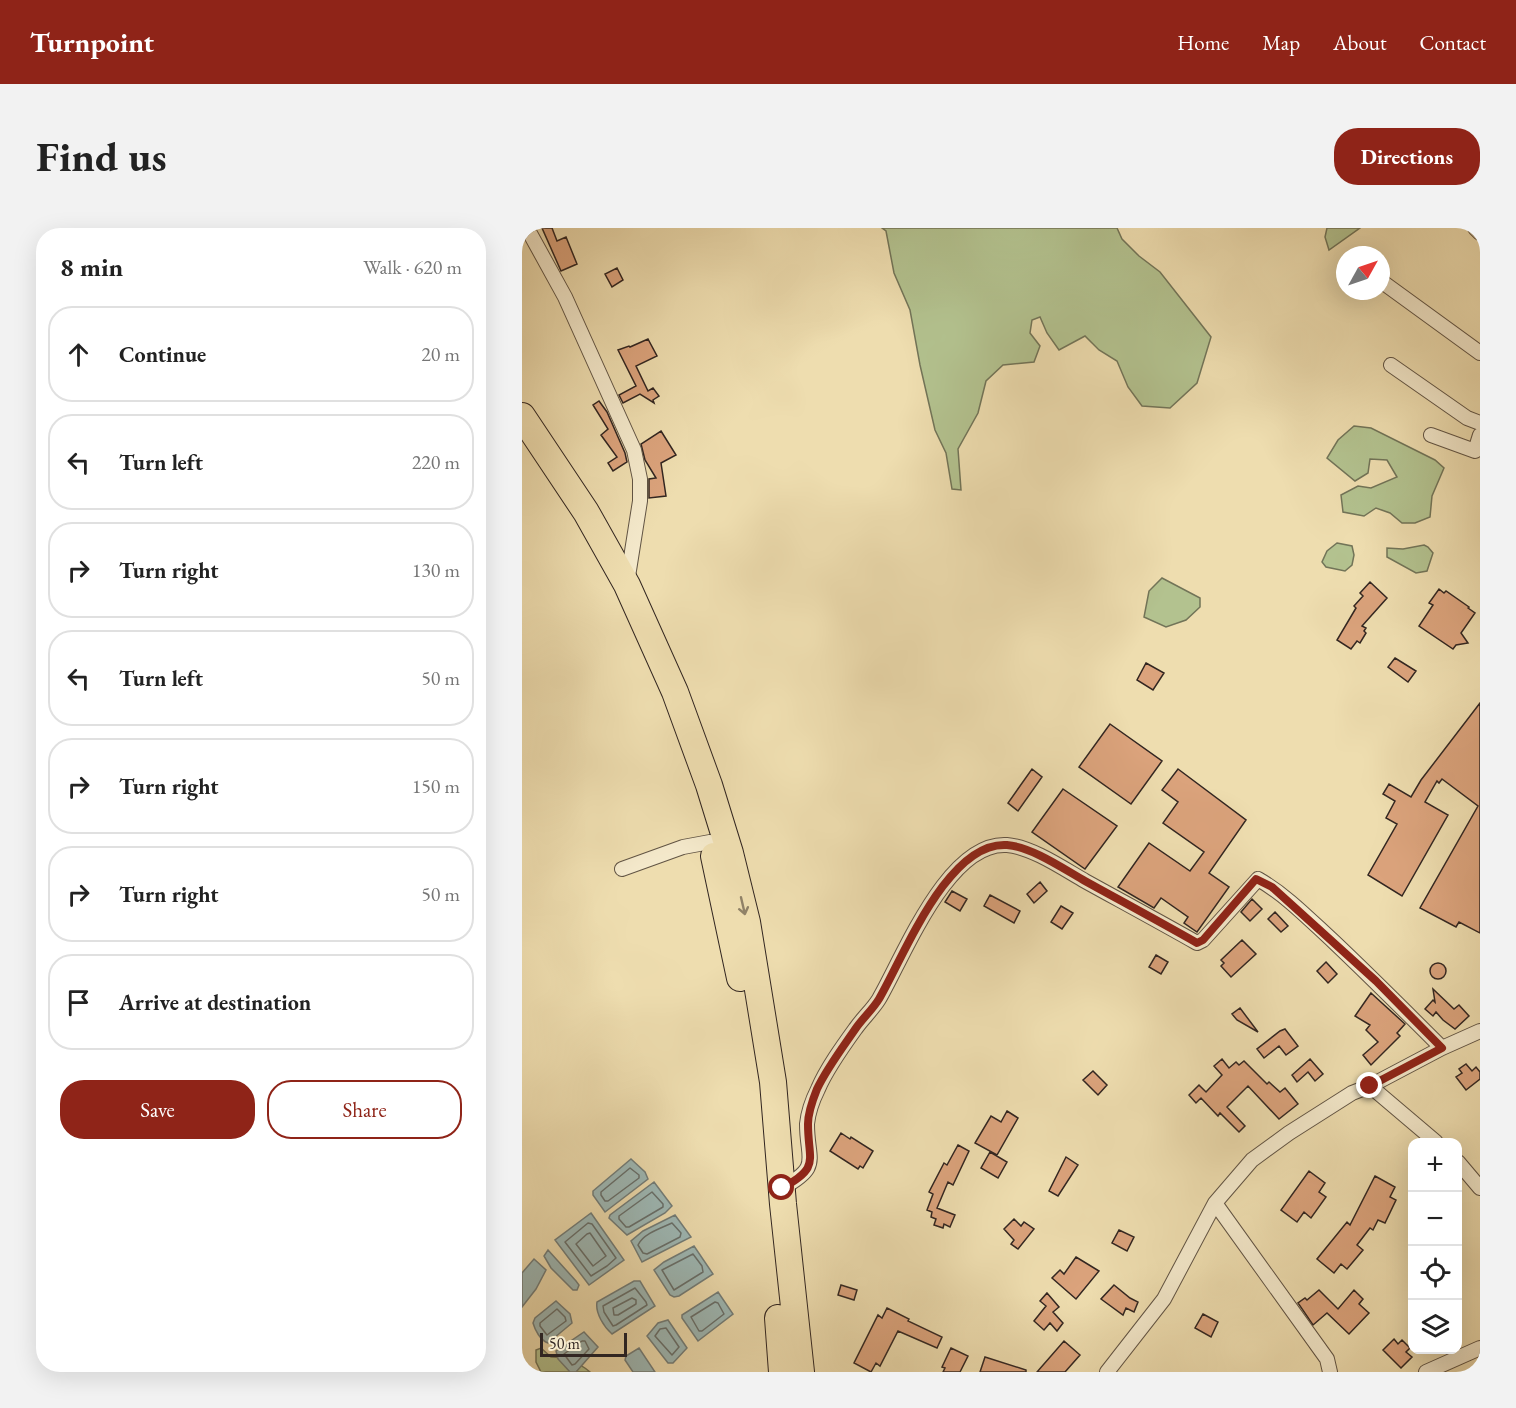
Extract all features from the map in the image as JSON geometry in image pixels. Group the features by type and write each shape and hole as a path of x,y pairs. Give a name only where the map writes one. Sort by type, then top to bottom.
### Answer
{"highway":[{"path":"522,416 586,512 627,585 663,663 687,723 739,886 760,991 773,1082 801,1372"},
{"path":"522,441 560,498 597,563 648,670 696,798 717,865 753,1061 767,1186 782,1372"}],"street":[{"path":"527,228 565,297 634,450 640,479 640,501 627,585"},
{"path":"1475,228 1480,233"},
{"path":"1390,288 1480,353"},
{"path":"1390,365 1467,418 1480,423"},
{"path":"1431,435 1478,456 1480,435"},
{"path":"622,869 684,848 710,842"},
{"path":"782,1188 802,1176 809,1166 811,1149 807,1123 818,1089 833,1064 857,1027 878,1001 905,947 933,899 973,854 988,847 1007,845 1025,850 1055,864 1197,943 1203,940 1258,879 1272,887 1300,911 1376,981 1442,1048"},
{"path":"1107,1372 1164,1299 1215,1203 1252,1160 1289,1133 1352,1093 1480,1031"},
{"path":"1370,1086 1430,1138"},
{"path":"1462,1167 1480,1188"},
{"path":"1215,1203 1327,1359 1331,1372"},
{"path":"1426,1372 1480,1348"}],"green space":[{"path":"882,228 1117,228 1122,239 1160,272 1211,337 1197,383 1170,408 1142,406 1128,387 1117,361 1099,350 1085,336 1059,350 1047,333 1040,317 1032,320 1030,333 1040,346 1034,362 1003,365 986,381 978,413 958,449 961,490 952,489 946,453 935,430 910,310 894,273 886,231"},
{"path":"1327,228 1360,228 1329,250 1325,237"},
{"path":"1354,426 1371,428 1435,460 1444,468 1432,496 1430,517 1415,523 1402,523 1390,513 1376,508 1364,516 1343,512 1341,495 1358,486 1371,488 1397,477 1387,460 1370,459 1368,473 1355,481 1327,458 1338,440"},
{"path":"1337,543 1352,546 1354,555 1352,565 1345,571 1326,567 1322,562 1327,551"},
{"path":"1424,545 1433,553 1427,571 1416,573 1387,557 1387,548 1403,549"},
{"path":"1162,578 1200,598 1200,607 1186,620 1166,627 1144,617 1149,591"},
{"path":"541,1348 551,1357 572,1361 590,1372 541,1372 536,1362 536,1350"}],"water":[{"path":"631,1159 645,1172 648,1179 605,1212 593,1195 593,1191"},
{"path":"654,1182 672,1206 665,1213 627,1235 609,1218 610,1215"},
{"path":"591,1213 624,1260 589,1285 555,1240"},
{"path":"675,1215 691,1237 642,1262 631,1241 643,1231"},
{"path":"694,1246 713,1274 674,1297 670,1295 654,1270"},
{"path":"548,1250 579,1285 577,1290 573,1290 551,1268 544,1256"},
{"path":"534,1259 546,1270 536,1289 522,1307 522,1273"},
{"path":"634,1281 640,1281 655,1306 612,1334 601,1320 597,1311 597,1302"},
{"path":"718,1292 733,1314 698,1341 682,1315"},
{"path":"556,1301 570,1314 572,1323 548,1343 540,1337 533,1323 535,1318"},
{"path":"668,1320 687,1348 673,1363 668,1363 647,1336 658,1323"},
{"path":"584,1332 598,1347 576,1372 570,1372 558,1359 556,1351"},
{"path":"639,1348 655,1372 633,1372 625,1360 626,1356"}],"building":[{"path":"542,228 552,228 557,241 566,237 577,264 561,271"},
{"path":"617,268 623,280 612,287 605,274"},
{"path":"648,339 657,356 636,366 648,391 653,388 659,396 653,400 654,403 640,394 623,403 619,395 636,386 618,350"},
{"path":"599,401 607,412 627,462 613,471 608,463 617,457 601,435 608,429 593,405"},
{"path":"661,431 676,455 661,463 666,496 649,498 649,479 656,478 645,460 641,444"},
{"path":"1370,582 1387,598 1362,626 1366,628 1364,631 1366,633 1360,643 1357,641 1351,649 1337,640 1356,608 1354,606 1363,596 1360,593"},
{"path":"1439,589 1444,593 1446,591 1475,613 1461,633 1468,643 1456,645 1453,649 1419,626 1433,605 1429,603"},
{"path":"1395,658 1416,671 1408,682 1388,667"},
{"path":"1146,663 1164,673 1153,690 1137,680"},
{"path":"1480,703 1480,933 1459,922 1456,927 1420,908 1478,806 1442,779 1439,783 1437,781 1425,802 1448,815 1402,896 1368,875 1397,824 1386,818 1395,801 1383,794 1389,784 1411,797 1421,780"},
{"path":"1110,724 1162,761 1131,804 1079,767"},
{"path":"1032,769 1042,777 1018,811 1008,803"},
{"path":"1178,769 1246,820 1209,873 1229,887 1197,932 1184,923 1188,917 1161,898 1154,908 1118,887 1149,843 1190,871 1204,852 1163,823 1178,802 1162,790"},
{"path":"1063,789 1117,826 1085,869 1032,832"},
{"path":"1040,882 1047,891 1034,903 1027,894"},
{"path":"952,891 967,899 960,911 945,902"},
{"path":"990,895 1020,911 1014,923 984,906"},
{"path":"1252,899 1262,909 1250,921 1241,912"},
{"path":"1061,906 1073,913 1062,929 1051,922"},
{"path":"1275,912 1288,926 1281,932 1268,919"},
{"path":"1242,940 1256,954 1231,977 1221,966 1224,963 1221,960"},
{"path":"1156,955 1168,962 1161,974 1149,967"},
{"path":"1326,962 1337,974 1328,983 1317,971"},
{"path":"1438,963 1446,971 1438,979 1430,971"},
{"path":"1433,989 1454,1009 1459,1005 1469,1016 1455,1029 1436,1012 1433,1016 1425,1009 1433,1000 1435,1002"},
{"path":"1371,993 1405,1024 1397,1033 1400,1036 1371,1065 1363,1055 1378,1042 1366,1030 1370,1025 1355,1016"},
{"path":"1240,1008 1258,1032 1237,1020 1232,1014"},
{"path":"1285,1029 1298,1046 1286,1055 1279,1046 1264,1058 1257,1049"},
{"path":"1222,1059 1229,1068 1236,1062 1239,1065 1244,1061 1267,1084 1269,1082 1280,1092 1285,1088 1298,1104 1279,1119 1248,1086 1227,1107 1245,1126 1239,1132 1220,1113 1218,1116 1201,1098 1196,1103 1189,1095 1199,1085 1206,1092 1222,1075 1214,1066"},
{"path":"1310,1059 1323,1074 1315,1081 1308,1072 1297,1082 1292,1075"},
{"path":"1466,1064 1472,1071 1476,1067 1480,1072 1480,1079 1466,1090 1456,1077 1462,1073 1459,1069"},
{"path":"1093,1071 1107,1085 1098,1095 1083,1080"},
{"path":"1007,1111 1018,1118 997,1155 975,1143 991,1116 1001,1122"},
{"path":"841,1133 873,1151 863,1168 860,1166 858,1169 830,1151"},
{"path":"958,1145 969,1151 953,1185 948,1182 937,1208 955,1215 950,1227 944,1224 943,1228 934,1225 936,1219 931,1217 932,1212 927,1210 933,1194 929,1192 944,1163 947,1165"},
{"path":"990,1152 1007,1162 998,1178 981,1168"},
{"path":"1066,1157 1078,1165 1058,1196 1049,1191"},
{"path":"1309,1171 1325,1183 1319,1192 1326,1197 1311,1218 1304,1212 1297,1222 1281,1210"},
{"path":"1375,1176 1395,1187 1390,1197 1396,1200 1385,1223 1378,1220 1373,1230 1370,1228 1357,1245 1363,1250 1347,1269 1341,1264 1334,1273 1317,1259 1347,1222 1350,1225"},
{"path":"1014,1219 1021,1226 1024,1222 1034,1229 1018,1249 1011,1244 1014,1240 1004,1229"},
{"path":"1119,1230 1134,1237 1127,1251 1112,1243"},
{"path":"1076,1257 1099,1271 1076,1299 1052,1278 1060,1270 1064,1274"},
{"path":"841,1285 857,1290 854,1300 838,1295"},
{"path":"1114,1285 1138,1302 1134,1312 1126,1308 1123,1315 1101,1299"},
{"path":"1319,1290 1338,1309 1354,1290 1363,1299 1359,1304 1369,1313 1349,1334 1327,1313 1313,1325 1298,1303 1305,1298 1307,1300"},
{"path":"1047,1293 1059,1307 1053,1312 1063,1323 1057,1331 1050,1323 1044,1330 1034,1321 1046,1306 1040,1301"},
{"path":"887,1308 942,1337 937,1348 898,1331 880,1366 876,1363 871,1372 854,1363 878,1315 882,1318"},
{"path":"1203,1314 1218,1322 1211,1337 1195,1328"},
{"path":"1394,1339 1398,1344 1402,1340 1408,1346 1406,1352 1412,1357 1401,1368 1383,1350"},
{"path":"1064,1341 1080,1355 1065,1372 1037,1372"},
{"path":"951,1348 968,1356 960,1372 943,1372 945,1368 942,1367"},
{"path":"985,1357 1026,1370 1026,1372 980,1372"}],"route":[{"path":"782,1188 802,1176 809,1166 811,1149 807,1123 818,1089 838,1055 878,1001 905,947 933,899 973,854 988,847 1007,845 1025,850 1055,864 1197,943 1203,940 1256,879 1272,887 1376,981 1442,1048 1370,1086"}]}
